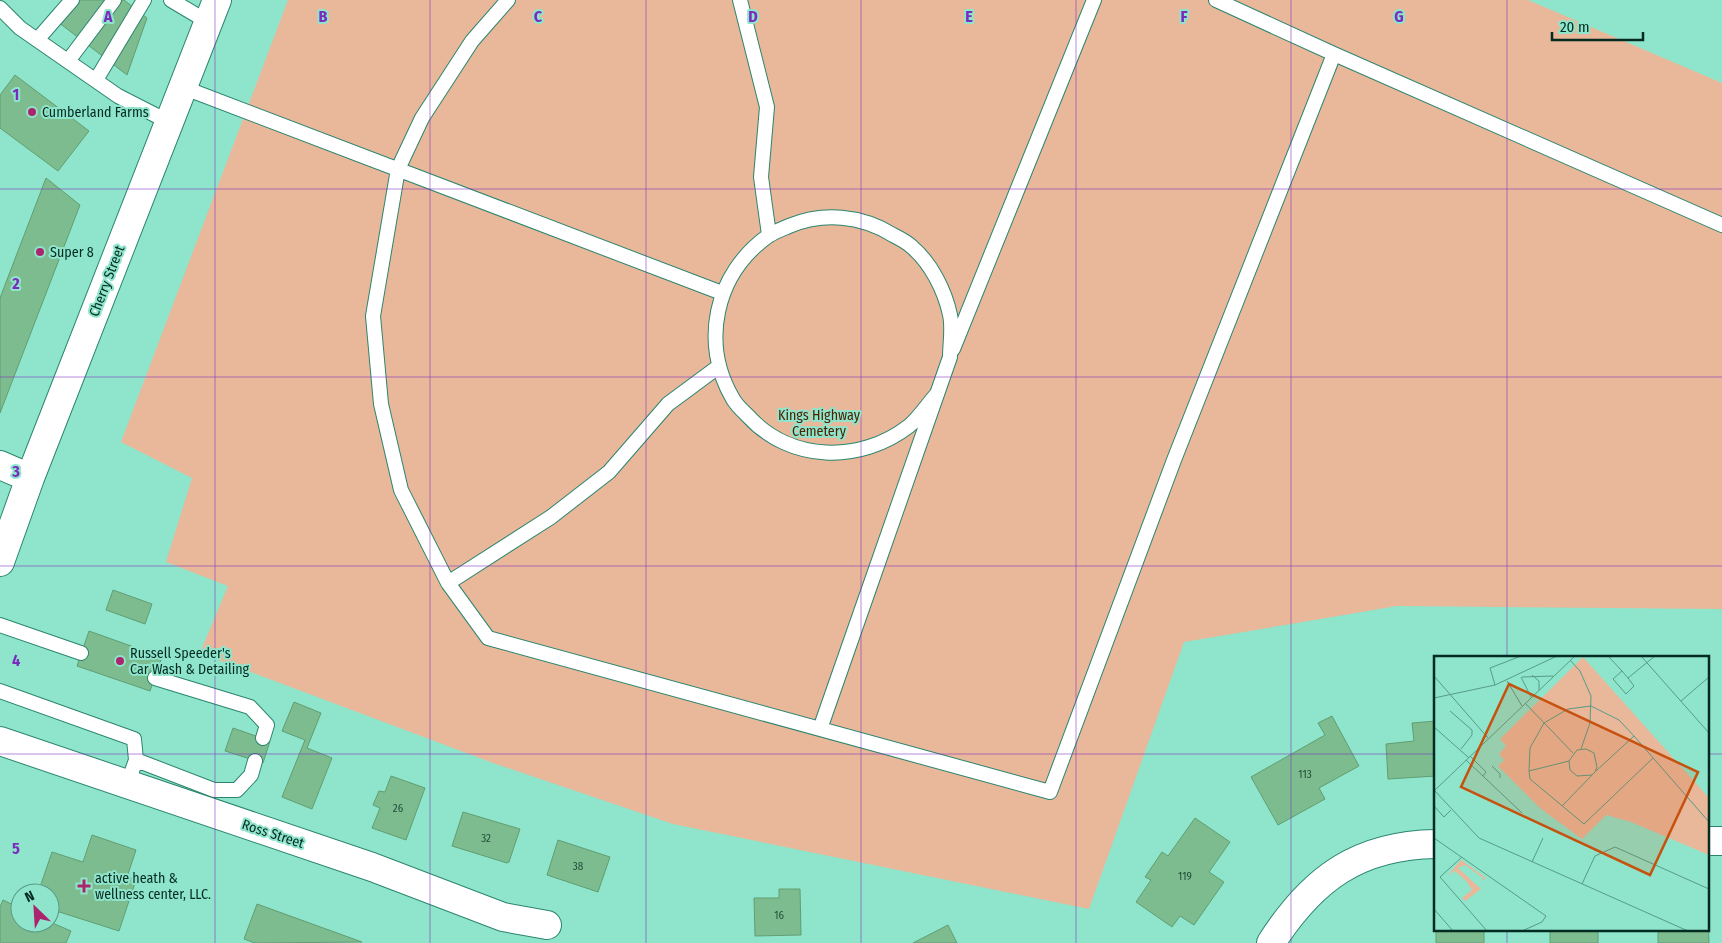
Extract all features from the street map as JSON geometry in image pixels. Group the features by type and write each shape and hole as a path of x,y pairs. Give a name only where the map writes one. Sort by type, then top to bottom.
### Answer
{"street":[{"name":"Cherry Street","path":"0,562 30,478 212,11"},
{"path":"0,466 30,478"},
{"name":"Ross Street","path":"0,741 132,773 503,917 547,924"},
{"path":"1271,943 1282,925 1317,886 1349,864 1383,851 1420,844 1434,844"}],"lane":[{"path":"37,40 72,0"},
{"path":"68,61 114,0"},
{"path":"96,80 144,0"},
{"path":"171,0 212,11"},
{"path":"508,0 467,49 422,118 398,169 373,316 381,404 401,490 448,583 488,638 1050,792 1174,460 1334,54"},
{"path":"740,0 767,107 761,177 769,235"},
{"path":"820,729 950,356 1094,0"},
{"path":"1216,0 1334,54 1722,224"},
{"path":"0,8 20,28 118,96 169,122"},
{"path":"182,87 722,293"},
{"path":"936,395 910,426 875,446 835,454 794,448 759,428 734,401 718,366 714,329 722,293 741,260 769,235 804,220 841,216 878,225 912,246 938,278 951,316 950,356"},
{"path":"448,583 550,517 609,472 668,404 718,366"},
{"path":"0,625 81,653"},
{"path":"155,678 250,707 267,725 263,738"},
{"path":"0,691 134,740 132,773 214,790 237,790 251,775 256,761"}],"green space":[{"name":"Kings Highway Cemetery","path":"288,0 1528,0 1722,83 1722,609 1397,606 1184,642 1089,909 673,824 493,763 200,653 228,586 166,562 192,478 121,442"}],"building":[{"name":"Cumberland Farms","path":"64,0 124,0 147,18 127,75 49,15"},
{"name":"Cumberland Farms","path":"15,75 89,131 58,171 0,128 0,95"},
{"name":"Super 8","path":"46,178 80,205 0,413 0,298"},
{"path":"113,590 152,604 145,624 106,610"},
{"name":"Russell Speeder's Car Wash & Detailing","path":"89,631 162,657 150,691 77,666"},
{"path":"294,702 321,713 307,748 332,758 312,809 282,797 305,740 282,731"},
{"path":"1332,716 1359,766 1319,788 1325,799 1278,825 1251,777 1325,735 1318,723"},
{"path":"1434,721 1434,776 1388,779 1386,744 1414,741 1412,723"},
{"path":"233,728 270,741 263,763 225,751"},
{"path":"391,776 425,788 406,840 372,828 380,808 373,805 379,791 385,792"},
{"path":"463,812 520,829 509,862 507,863 452,846"},
{"path":"1195,818 1230,842 1209,872 1224,882 1194,925 1180,916 1172,927 1136,902 1151,880 1145,877 1162,852 1168,856"},
{"path":"92,835 136,850 127,877 136,880 119,931 60,912 60,883 41,883 52,852 83,862"},
{"path":"558,840 610,857 598,892 547,875"},
{"path":"779,889 800,889 801,935 755,936 754,898 779,898"},
{"path":"3,900 10,903 10,933 60,933 60,926 71,931 66,943 0,943 0,907"},
{"path":"257,904 362,942 255,943 244,939"},
{"path":"948,925 957,943 913,943"},
{"path":"1436,930 1484,930 1484,943 1436,943"},
{"path":"1550,930 1598,930 1598,943 1550,943"},
{"path":"1658,930 1709,930 1709,943 1658,943"}],"place":[{"name":"Cumberland Farms","path":"32,112"},
{"name":"Super 8","path":"40,252"},
{"name":"Russell Speeder's Car Wash & Detailing","path":"120,661"},
{"name":"active heath & wellness center, LLC.","path":"84,886"}]}
